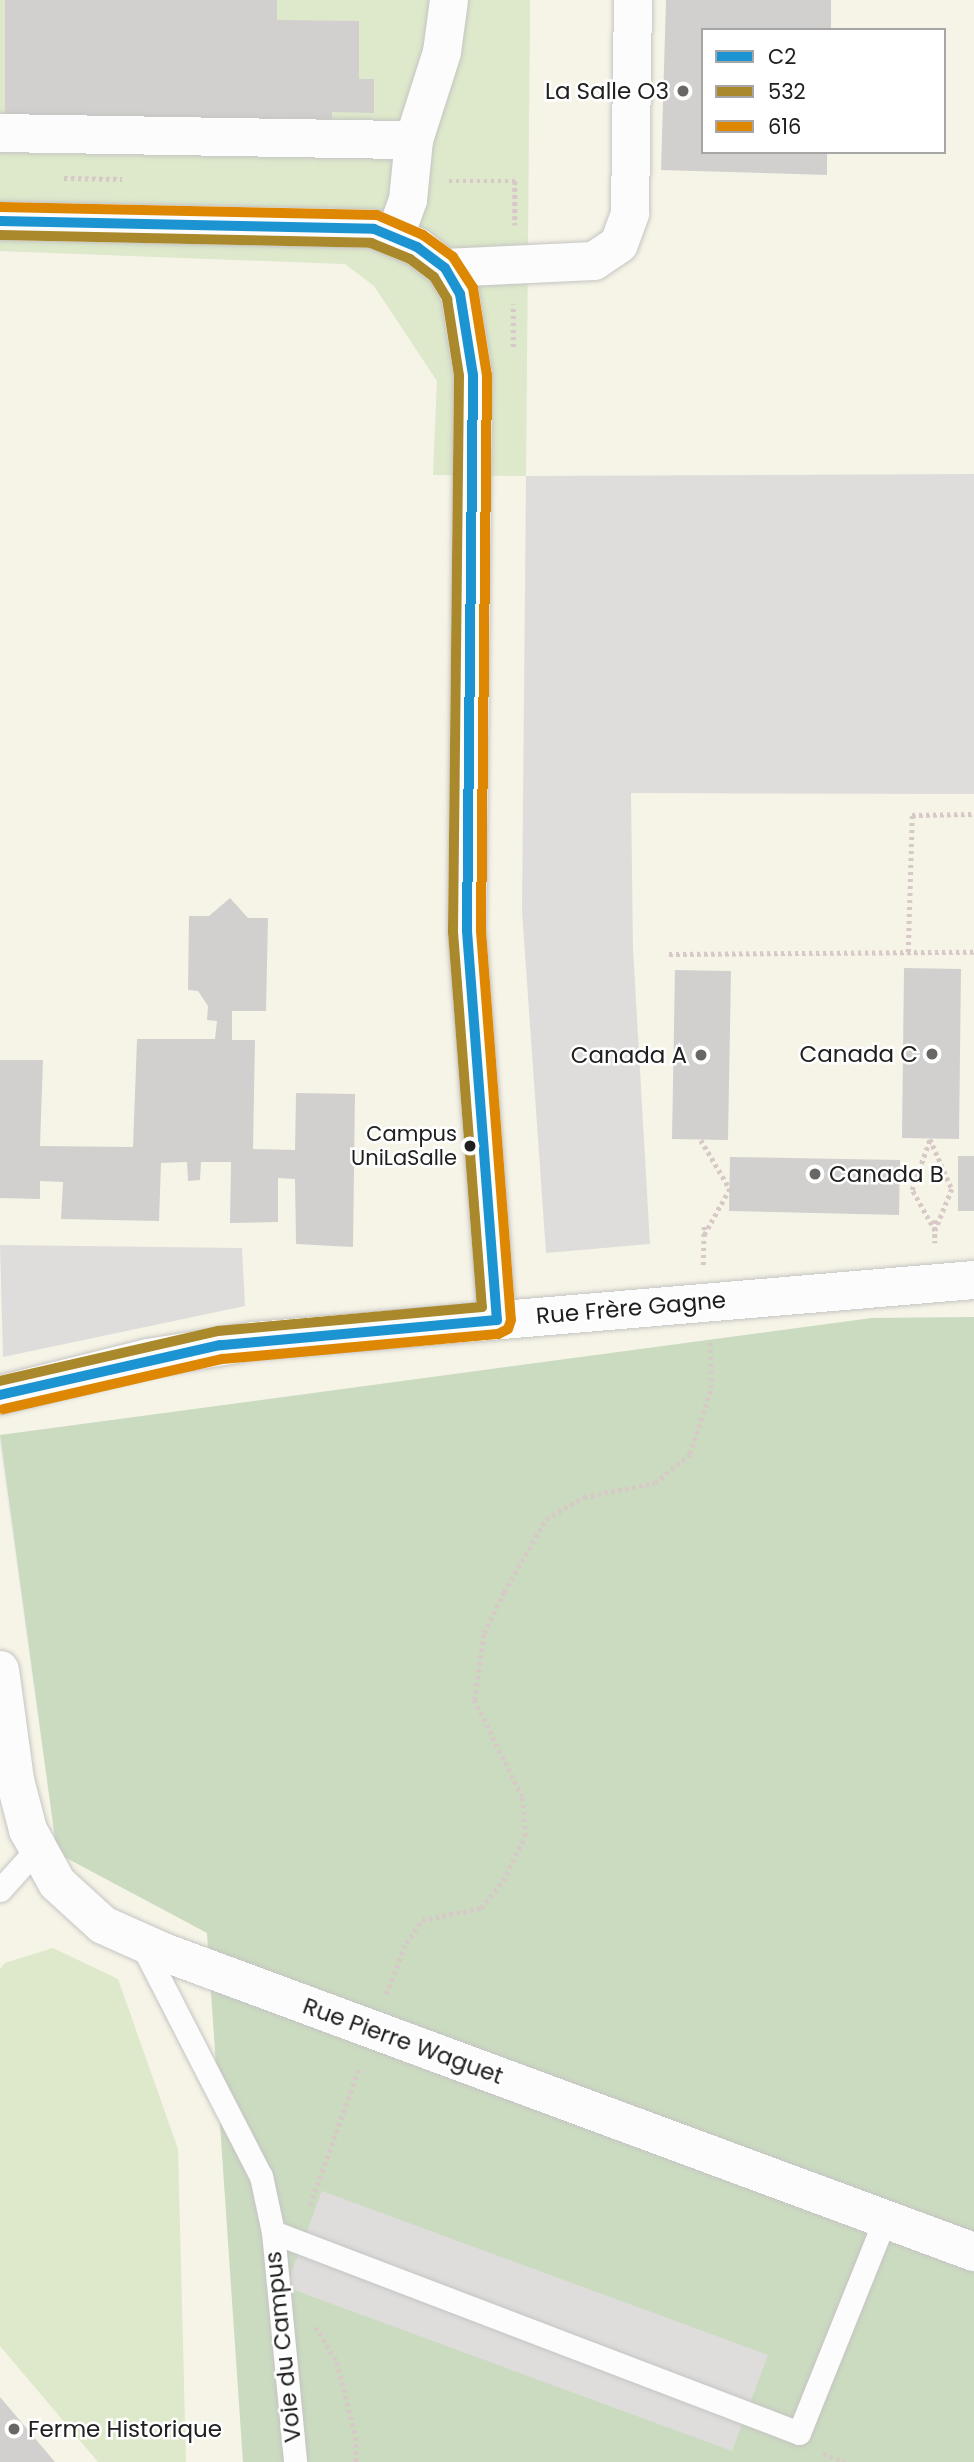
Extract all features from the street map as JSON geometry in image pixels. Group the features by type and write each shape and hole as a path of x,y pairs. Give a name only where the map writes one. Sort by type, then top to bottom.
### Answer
{"street":[{"path":"395,236 408,200 414,140 442,52 449,0"},
{"path":"445,268 594,261 619,244 630,213 633,0"},
{"path":"0,133 414,140"},
{"path":"0,221 346,225 395,236 445,268 466,316 473,375 467,931 497,1320"},
{"name":"Rue Frère Gagne","path":"0,1395 220,1345 974,1280"},
{"name":"Rue Pierre Waguet","path":"0,1670 15,1780 36,1850 57,1883 84,1910 141,1943 974,2252"}],"lane":[{"path":"0,1890 36,1850"},
{"name":"Voie du Campus","path":"141,1943 261,2176 273,2232 276,2292 295,2462"},
{"path":"273,2232 799,2433 885,2219"}],"path":[{"path":"908,952 912,814 974,814"},
{"path":"669,954 974,952"},
{"path":"930,1139 952,1189 935,1231 912,1190 930,1139"},
{"path":"701,1140 730,1189 704,1236"},
{"path":"703,1269 704,1223"},
{"path":"310,2205 406,1943 422,1920 481,1908 503,1881 525,1836 522,1797 474,1700 484,1633 525,1549 546,1519 584,1497 655,1483 690,1454 710,1388 708,1327"},
{"path":"276,2292 321,2332 337,2362 354,2427 356,2462"},
{"path":"813,2450 846,2462"}],"shaded area":[{"path":"530,0 974,0 974,1317 872,1318 0,1435 0,251 345,264 374,285 437,381 433,475 526,476"},
{"path":"974,474 974,794 631,793 633,949 650,1244 546,1253 522,911 526,476"},
{"path":"0,1245 242,1248 245,1306 3,1357"},
{"path":"0,1448 57,1853 207,1932 243,2462 0,2462"},
{"path":"322,2191 768,2355 732,2451 286,2287"}],"green space":[{"path":"0,0 530,0 526,476 433,475 437,381 374,286 345,264 0,251"},
{"path":"974,1317 974,2462 243,2462 207,1933 57,1853 0,1435 872,1318"},
{"path":"53,1948 118,1979 178,2149 186,2462 98,2462 0,2346 0,1969 5,1963"}],"building":[{"path":"5,0 277,0 277,20 359,21 359,79 374,79 374,113 332,112 332,119 5,117"},
{"name":"La Salle O3","path":"666,0 831,0 831,28 701,28 701,154 827,154 827,175 661,170"},
{"path":"230,898 248,918 268,918 266,1011 232,1011 232,1040 255,1040 253,1149 295,1150 296,1093 355,1094 353,1247 296,1244 295,1179 278,1178 278,1222 230,1223 231,1162 201,1162 200,1180 188,1181 187,1162 161,1163 159,1221 61,1219 63,1182 40,1181 40,1199 0,1198 0,1060 43,1060 40,1146 133,1147 137,1039 215,1039 217,1021 207,1020 208,1006 198,991 188,990 189,916 209,916"},
{"name":"Canada C","path":"904,968 961,969 959,1139 902,1138"},
{"name":"Canada A","path":"675,970 731,971 728,1140 672,1139"},
{"path":"958,1156 974,1156 974,1211 958,1211"},
{"name":"Canada B","path":"730,1157 900,1160 899,1215 729,1211"},
{"name":"Ferme Historique","path":"0,2397 55,2462 0,2462"}],"transit line":[{"name":"616","path":"0,207 377,215 423,235 453,257 473,288 487,375 481,931 511,1320 508,1329 498,1334 222,1359 3,1409"},
{"name":"C2","path":"0,221 374,229 417,247 445,268 460,294 473,375 467,931 497,1320 220,1345 0,1395"},
{"name":"532","path":"0,235 371,243 410,259 434,277 447,299 459,376 453,932 482,1307 218,1331 0,1381"}],"place":[{"name":"La Salle O3","path":"683,91"},
{"name":"Canada C","path":"932,1054"},
{"name":"Canada A","path":"701,1055"},
{"name":"Campus UniLaSalle","path":"470,1146"},
{"name":"Canada B","path":"815,1174"},
{"name":"Ferme Historique","path":"14,2429"}]}
